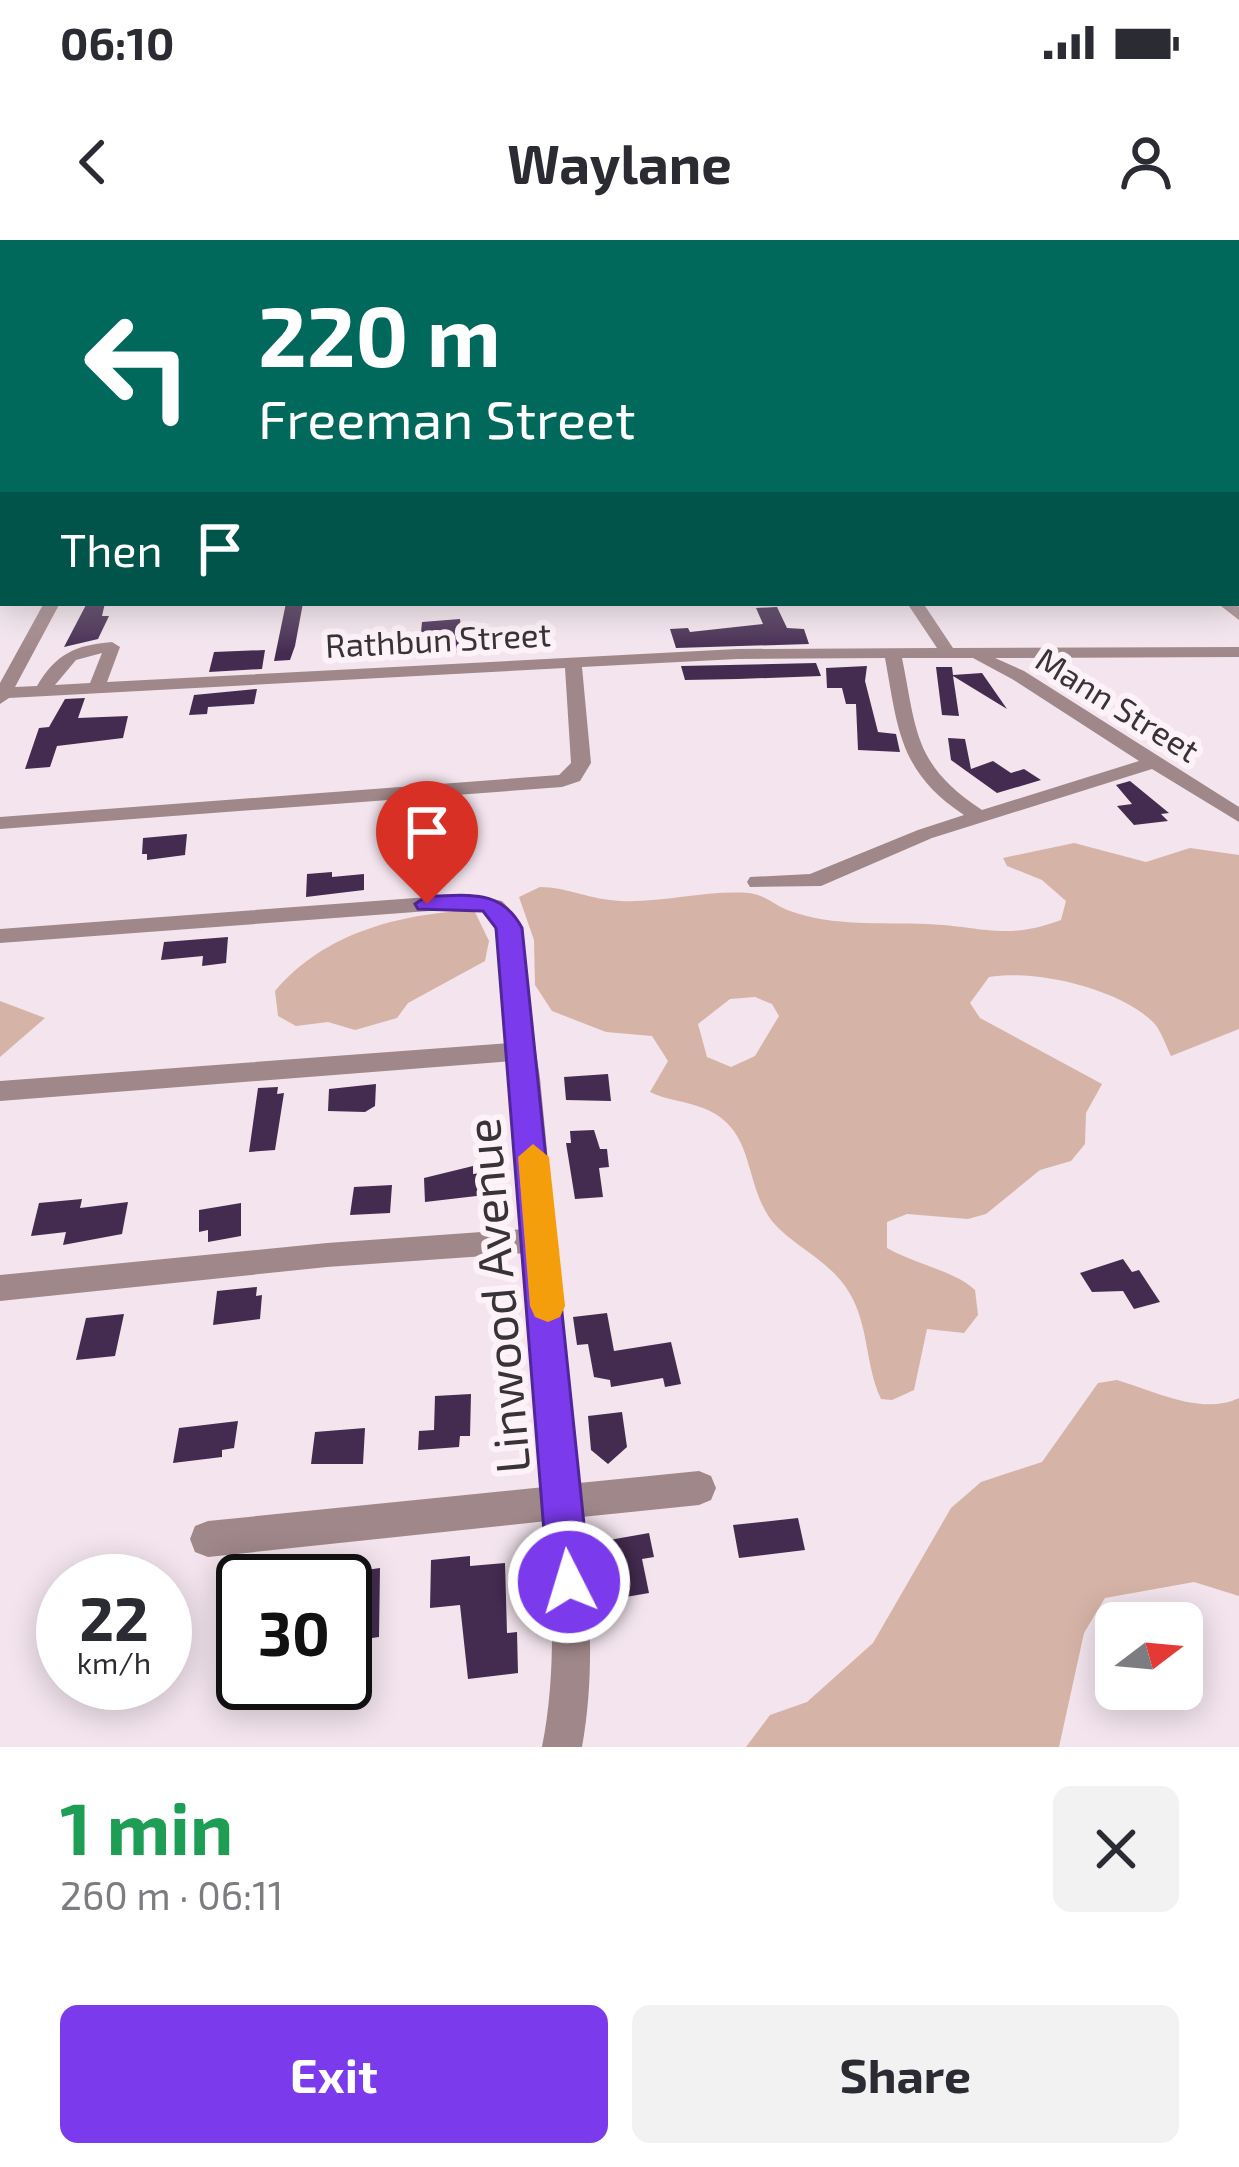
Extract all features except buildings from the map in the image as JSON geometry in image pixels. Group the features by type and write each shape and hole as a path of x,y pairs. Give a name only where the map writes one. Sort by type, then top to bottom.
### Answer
{"street":[{"path":"1,695 50,606"},
{"path":"918,606 954,650"},
{"path":"44,690 61,657 79,648 112,647 98,687"},
{"name":"Rathbun Street","path":"1,695 573,663 892,651 1234,649"},
{"name":"Mann Street","path":"954,650 1018,675 1239,816"},
{"path":"892,651 916,765 941,794 978,816"},
{"path":"0,823 468,793 562,782 573,777 581,763 573,663"},
{"path":"758,882 813,881 978,816 1154,762"},
{"name":"Linwood Avenue","path":"0,937 470,901 500,910 509,928 522,1051 574,1664 562,1747"},
{"path":"0,1091 522,1051"},
{"path":"0,1288 327,1255 540,1240"},
{"path":"208,1539 699,1488"}],"shaded area":[{"path":"1074,843 1146,862 1190,848 1239,855 1239,1029 1171,1056 1153,1022 1119,1000 1052,979 989,977 970,1003 980,1018 1102,1084 1086,1113 1085,1144 1071,1161 1040,1170 986,1214 968,1219 907,1214 887,1222 887,1248 967,1283 975,1290 978,1315 964,1333 927,1329 914,1390 892,1400 881,1399 853,1299 836,1275 773,1222 730,1127 703,1108 650,1092 668,1061 652,1036 606,1032 552,1011 535,985 534,940 519,897 540,887 620,901 749,893 790,911 841,922 1008,931 1061,920 1066,901 1042,880 1007,866 1003,858","holes":["755,997 772,1004 779,1016 755,1056 731,1067 707,1057 698,1024 730,999"]},
{"path":"474,910 489,941 485,961 408,1003 397,1018 355,1030 328,1022 296,1026 278,1016 275,991 340,940 392,922"},
{"path":"0,1001 45,1018 0,1057"},
{"path":"1117,1380 1194,1403 1239,1398 1239,1596 1194,1582 1095,1602 1059,1747 746,1747 770,1715 807,1702 873,1643 951,1508 981,1482 1042,1462 1098,1383"}],"slow traffic":[{"path":"533,1157 548,1306"}],"route":[{"path":"427,904 487,904 500,910 509,928 527,1078 569,1582"}]}
